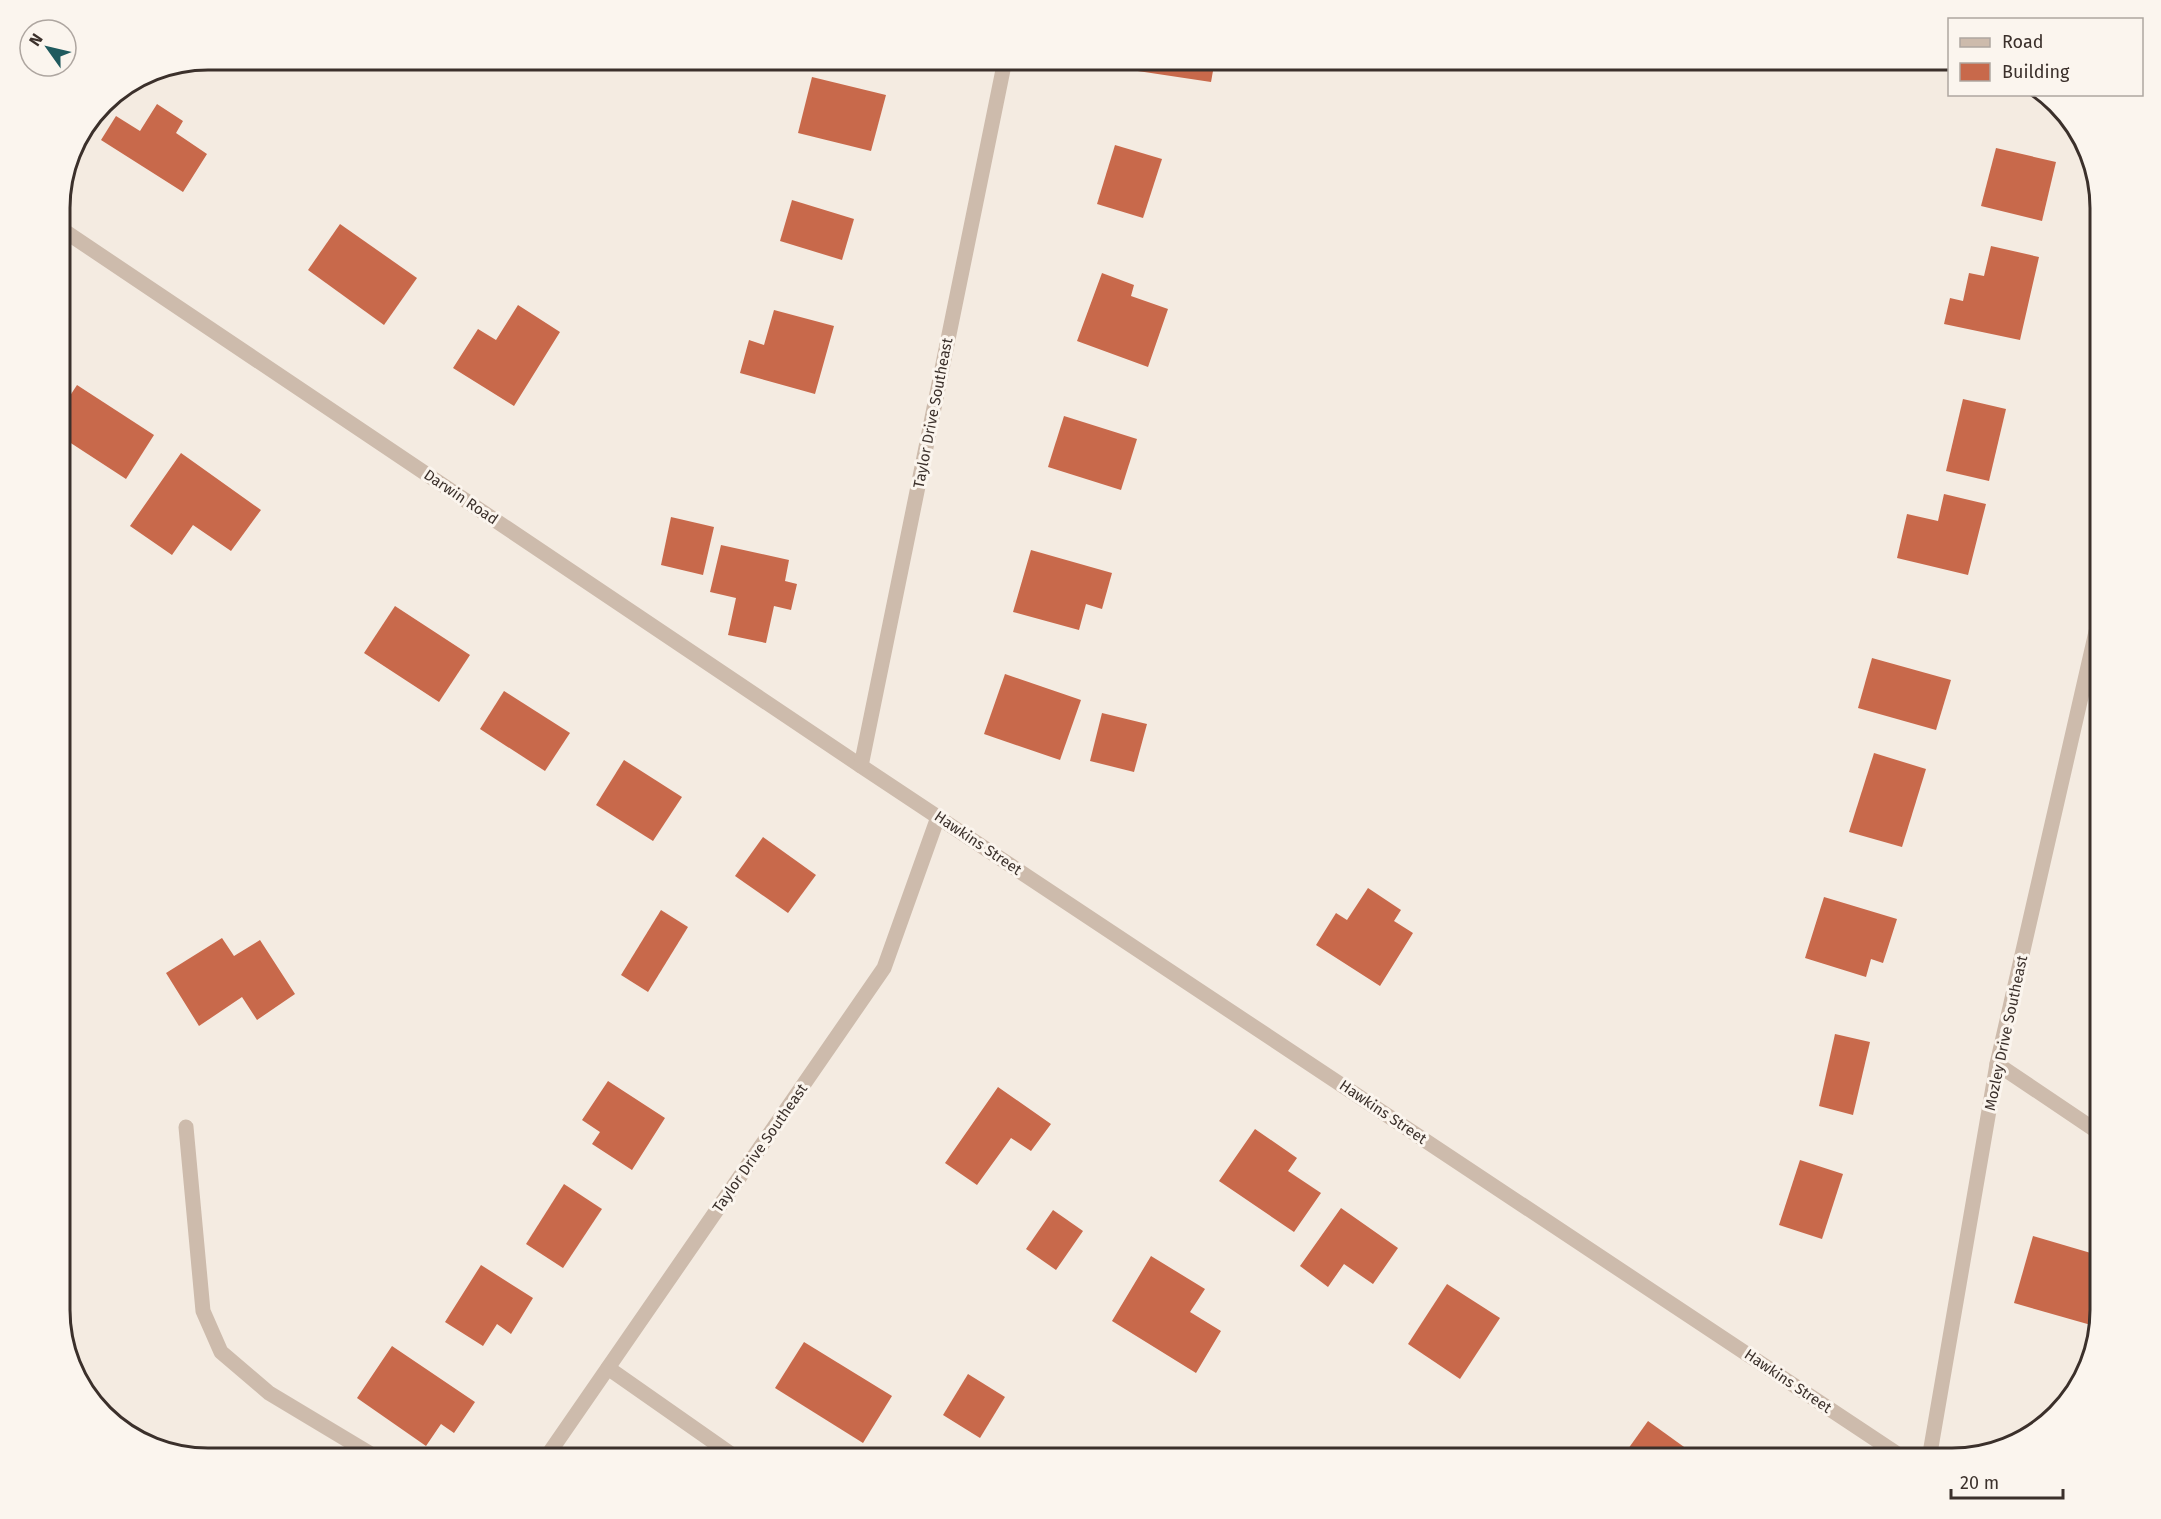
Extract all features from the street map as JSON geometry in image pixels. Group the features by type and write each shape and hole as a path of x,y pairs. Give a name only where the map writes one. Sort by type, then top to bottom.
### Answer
{"street":[{"name":"Taylor Drive Southeast","path":"861,766 1003,71"},
{"name":"Darwin Road","path":"71,235 861,766"},
{"name":"Mozley Drive Southeast","path":"1931,1448 1997,1064 2091,654"},
{"name":"Hawkins Street","path":"861,766 1888,1448"},
{"name":"Taylor Drive Southeast","path":"553,1448 884,968 938,817"},
{"path":"1997,1064 2091,1127"},
{"path":"186,1127 203,1311 221,1352 269,1393 362,1448"},
{"path":"608,1368 722,1448"}],"building":[{"path":"1134,70 1213,70 1211,82"},
{"path":"812,77 886,95 871,151 798,133"},
{"path":"157,104 183,121 176,133 207,154 183,192 101,140 116,116 140,131"},
{"path":"1115,145 1162,159 1143,218 1097,204"},
{"path":"1996,148 2056,162 2042,221 1981,206"},
{"path":"792,200 854,219 842,260 780,241"},
{"path":"340,224 417,278 384,325 308,270"},
{"path":"1991,246 2039,257 2020,340 1944,324 1950,298 1963,301 1969,273 1984,276"},
{"path":"1102,273 1134,285 1131,296 1168,309 1148,367 1077,341"},
{"path":"518,305 560,332 514,406 453,368 478,329 496,340"},
{"path":"774,310 834,326 815,394 740,373 749,340 764,345"},
{"path":"77,385 154,435 126,479 71,443 71,394"},
{"path":"1963,399 2006,409 1989,481 1946,471"},
{"path":"1064,416 1137,439 1121,490 1048,467"},
{"path":"181,453 261,510 231,551 193,525 172,555 130,526"},
{"path":"1944,494 1986,504 1968,575 1897,558 1907,514 1938,521"},
{"path":"671,517 714,527 703,575 661,565"},
{"path":"721,545 789,560 785,581 797,584 791,610 774,606 766,643 728,635 736,598 710,592"},
{"path":"1031,550 1112,573 1102,609 1086,604 1079,630 1013,612"},
{"path":"395,606 470,655 439,702 364,653"},
{"path":"1872,658 1951,680 1936,730 1858,708"},
{"path":"1005,674 1081,700 1060,760 984,734"},
{"path":"504,691 570,733 545,771 480,729"},
{"path":"1102,713 1147,724 1134,772 1090,761"},
{"path":"1874,753 1926,769 1902,847 1849,832"},
{"path":"624,760 682,797 653,841 596,805"},
{"path":"763,837 816,875 788,913 735,876"},
{"path":"1368,888 1401,910 1394,921 1413,933 1380,986 1316,945 1336,913 1347,920"},
{"path":"1824,897 1897,919 1883,963 1871,959 1866,977 1805,958"},
{"path":"661,910 688,927 648,992 621,975"},
{"path":"222,938 234,956 260,940 295,994 257,1020 242,997 199,1026 166,973"},
{"path":"1835,1034 1870,1042 1853,1115 1819,1106"},
{"path":"608,1081 665,1118 632,1170 592,1144 600,1132 582,1120"},
{"path":"998,1087 1051,1124 1031,1151 1011,1138 977,1185 945,1163"},
{"path":"1255,1129 1297,1158 1288,1171 1321,1193 1294,1232 1219,1181"},
{"path":"1800,1160 1843,1174 1822,1239 1779,1225"},
{"path":"564,1184 602,1209 563,1268 526,1244"},
{"path":"1341,1208 1398,1248 1373,1284 1344,1264 1328,1287 1300,1266"},
{"path":"1053,1210 1083,1231 1056,1270 1026,1249"},
{"path":"2033,1236 2091,1253 2089,1325 2014,1303"},
{"path":"1151,1256 1205,1289 1190,1312 1221,1331 1196,1373 1112,1321"},
{"path":"481,1265 533,1298 511,1334 497,1324 483,1346 445,1322"},
{"path":"1447,1284 1500,1318 1460,1379 1408,1344"},
{"path":"804,1342 892,1396 863,1443 775,1388"},
{"path":"392,1346 475,1402 454,1433 441,1424 426,1446 357,1398"},
{"path":"968,1374 1005,1397 980,1438 943,1415"},
{"path":"1648,1421 1686,1448 1629,1448"}]}
